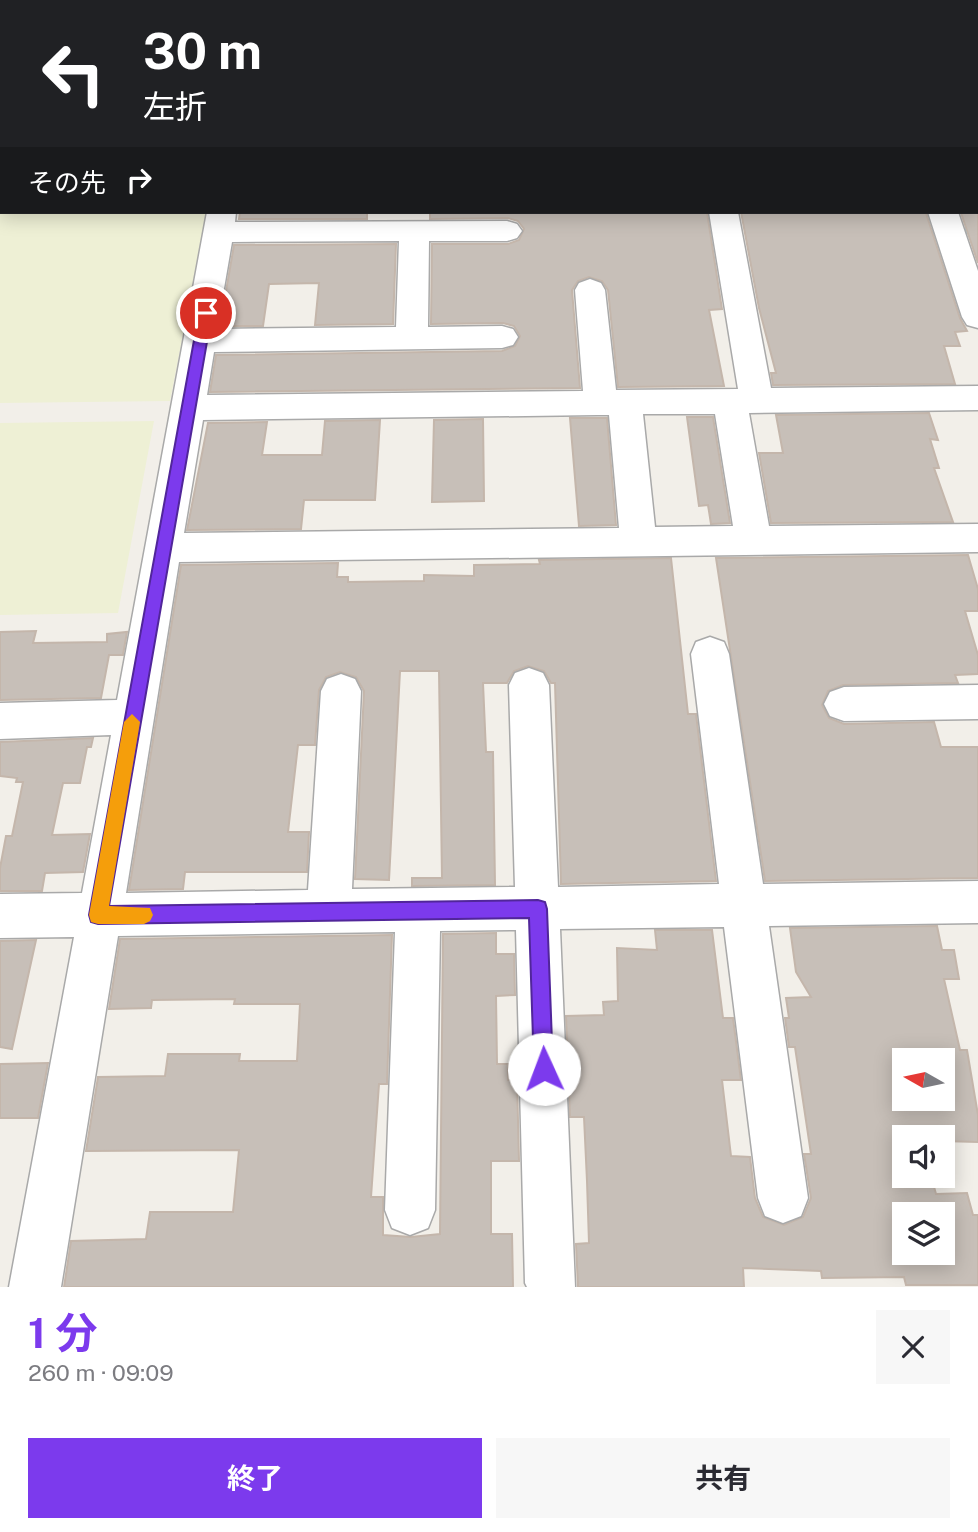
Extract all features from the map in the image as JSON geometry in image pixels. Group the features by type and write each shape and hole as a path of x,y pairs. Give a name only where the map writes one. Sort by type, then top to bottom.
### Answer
{"street":[{"path":"723,214 754,541"},
{"path":"35,1287 221,222 507,231"},
{"path":"947,224 978,317"},
{"path":"412,338 414,230"},
{"path":"590,290 638,542"},
{"path":"201,341 502,337"},
{"path":"189,408 978,398"},
{"path":"163,548 978,538"},
{"path":"710,654 783,1198"},
{"path":"529,685 551,1283"},
{"path":"329,912 341,691"},
{"path":"844,704 978,702"},
{"path":"0,722 133,717"},
{"path":"0,916 745,906 976,911"},
{"path":"410,1210 418,911"}],"green space":[{"path":"0,214 207,214 170,401 0,403"},
{"path":"154,421 118,613 0,615 0,423"}],"building":[{"path":"240,214 367,214 367,219 239,219"},
{"path":"430,214 707,214 722,309 709,310 724,386 618,387 608,290 602,281 589,277 578,281 572,290 580,388 210,392 216,355 502,351 515,346 520,336 514,326 503,323 431,324 432,244 508,244 519,240 524,229 518,221 508,218 430,219"},
{"path":"741,214 926,214 960,318 967,331 955,332 960,346 944,346 955,384 773,385 771,373 776,373 759,308"},
{"path":"961,214 978,214 978,263"},
{"path":"396,244 393,324 315,325 319,283 269,284 263,326 220,326 234,245"},
{"path":"929,413 938,440 930,439 939,468 934,468 953,522 771,523 759,453 783,453 776,415"},
{"path":"687,417 713,417 730,523 711,524 708,505 699,506"},
{"path":"570,418 607,418 616,525 579,526"},
{"path":"483,419 484,501 432,502 434,420"},
{"path":"380,420 375,500 304,500 301,529 187,530 208,423 267,422 262,455 322,455 325,421"},
{"path":"968,555 978,589 978,611 965,611 978,655 978,674 955,675 958,683 843,685 828,691 822,705 829,718 844,724 934,722 941,747 978,747 978,878 765,881 716,558"},
{"path":"671,558 688,714 696,714 716,881 561,884 555,683 551,683 544,671 528,666 514,671 507,683 483,683 486,752 493,752 495,885 412,886 412,878 442,878 439,671 400,671 389,880 355,879 364,691 356,677 340,672 326,677 319,690 315,745 298,745 288,832 309,832 307,872 185,872 183,889 129,890 181,565 338,563 337,577 348,577 348,582 424,581 424,575 474,576 474,565 540,564 539,560"},
{"path":"36,631 33,643 107,642 107,634 127,632 123,655 109,655 101,698 0,700 0,632"},
{"path":"93,738 91,747 87,747 80,783 63,783 52,835 90,834 83,872 45,873 42,891 0,891 0,868 6,836 12,836 23,782 16,782 17,778 0,776 0,742"},
{"path":"937,926 942,950 954,950 959,979 944,979 960,1050 967,1050 978,1115 978,1142 955,1141 955,1125 892,1125 892,1188 934,1188 936,1194 967,1193 973,1215 978,1215 978,1285 906,1285 904,1277 822,1278 821,1271 743,1268 744,1287 578,1287 576,1244 589,1243 587,1181 584,1117 570,1117 566,1016 604,1015 603,1002 618,1001 617,948 657,950 655,930 712,930 723,1018 733,1018 741,1080 722,1080 731,1156 750,1157 755,1198 763,1217 784,1225 803,1217 811,1198 804,1154 811,1154 795,1047 789,1047 785,1018 789,1018 786,998 811,997 796,972 790,928"},
{"path":"496,933 496,954 514,954 515,995 496,996 497,1064 508,1064 508,1080 517,1080 519,1161 491,1161 491,1234 512,1234 513,1287 64,1287 71,1241 146,1239 150,1212 233,1212 239,1150 86,1151 98,1077 165,1076 168,1054 240,1054 239,1061 297,1061 300,1004 234,1004 235,999 152,1000 151,1008 109,1009 120,939 392,935 387,1084 379,1084 371,1197 383,1197 383,1235 411,1237 440,1234 443,934"},
{"path":"36,940 12,1049 0,1047 0,941"},
{"path":"48,1063 38,1118 0,1118 0,1064"}],"waterway":[{"path":"920,232 978,231"}],"slow traffic":[{"path":"132,722 98,915 144,915"}],"route":[{"path":"206,313 98,915 538,909 544,1069"}]}
